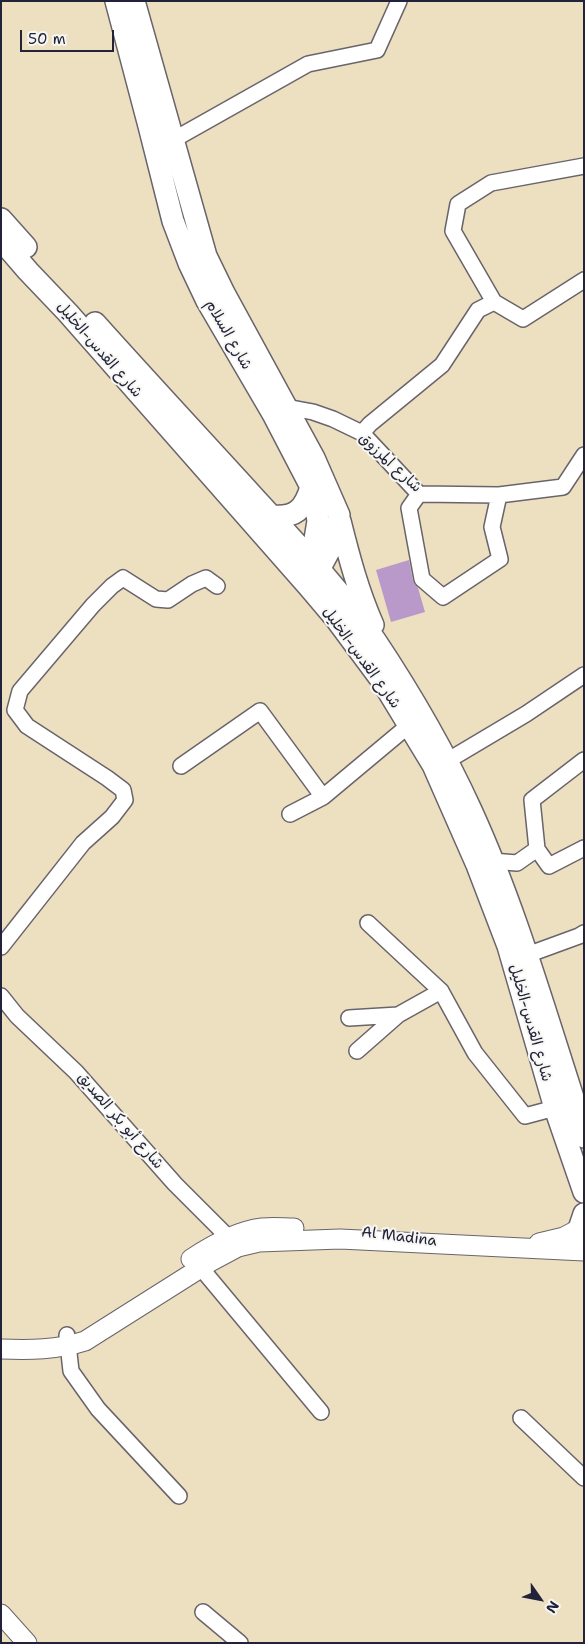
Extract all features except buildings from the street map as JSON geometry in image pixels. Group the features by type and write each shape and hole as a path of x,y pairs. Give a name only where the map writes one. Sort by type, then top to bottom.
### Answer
{"main road":[{"name":"شارع السلام","path":"116,1 173,221 189,262 207,301 280,411 314,458 339,515 351,565 364,605 397,675"},
{"name":"شارع السلام","path":"134,1 206,256 280,411 316,502 318,521 315,564 309,587"},
{"name":"شارع القدس-الخليل","path":"1,219 315,564 368,632 397,675 447,761 492,861 527,955 582,1124"},
{"name":"شارع القدس-الخليل","path":"1,240 68,313 336,619 382,681 433,764 481,874 508,946 555,1108 584,1192"},
{"path":"272,516 282,517 300,510 307,501 310,487"},
{"name":"شارع السلام","path":"315,564 337,532 339,515"}],"street":[{"path":"173,140 308,64 377,50 399,1"},
{"path":"584,166 492,183 458,204 453,231 494,302 523,318 584,280"},
{"path":"362,434 370,424 442,365 478,310 494,302"},
{"name":"شارع المرزوق","path":"280,411 312,412 332,419 362,434 419,494 498,495 563,487 584,454"},
{"path":"419,494 409,508 422,579 443,597 500,559 492,527 498,495"},
{"path":"1,947 83,843 112,817 126,800 123,790 107,778 27,726 15,710 20,691 94,605 112,586 123,578 156,599 168,600 192,584 206,578 217,586"},
{"path":"447,761 526,714 584,675"},
{"path":"182,766 260,711 323,797"},
{"path":"290,814 323,797 408,726"},
{"path":"584,760 532,800 537,849 549,866 584,848"},
{"path":"492,861 517,863 537,849"},
{"path":"368,923 441,991 474,1053 525,1116 555,1108"},
{"path":"527,955 584,933"},
{"path":"357,1051 398,1015 441,991"},
{"name":"شارع أبو بكر الصديق","path":"1,996 17,1016 76,1072 175,1184 234,1243"},
{"path":"349,1018 398,1015"},
{"path":"506,1247 545,1243 582,1228"},
{"name":"Al Madina","path":"1,1349 49,1350 68,1340 83,1328 200,1253 234,1243 331,1239 506,1247"},
{"name":"Al Madina","path":"1,1339 85,1341 201,1268 234,1243"},
{"path":"506,1247 584,1251"},
{"path":"201,1268 321,1412"},
{"path":"68,1340 71,1371 98,1409 179,1496"},
{"path":"521,1418 584,1478"},
{"path":"203,1612 240,1643"},
{"path":"1,1614 27,1643"},
{"path":"1,1629 12,1643"}]}
